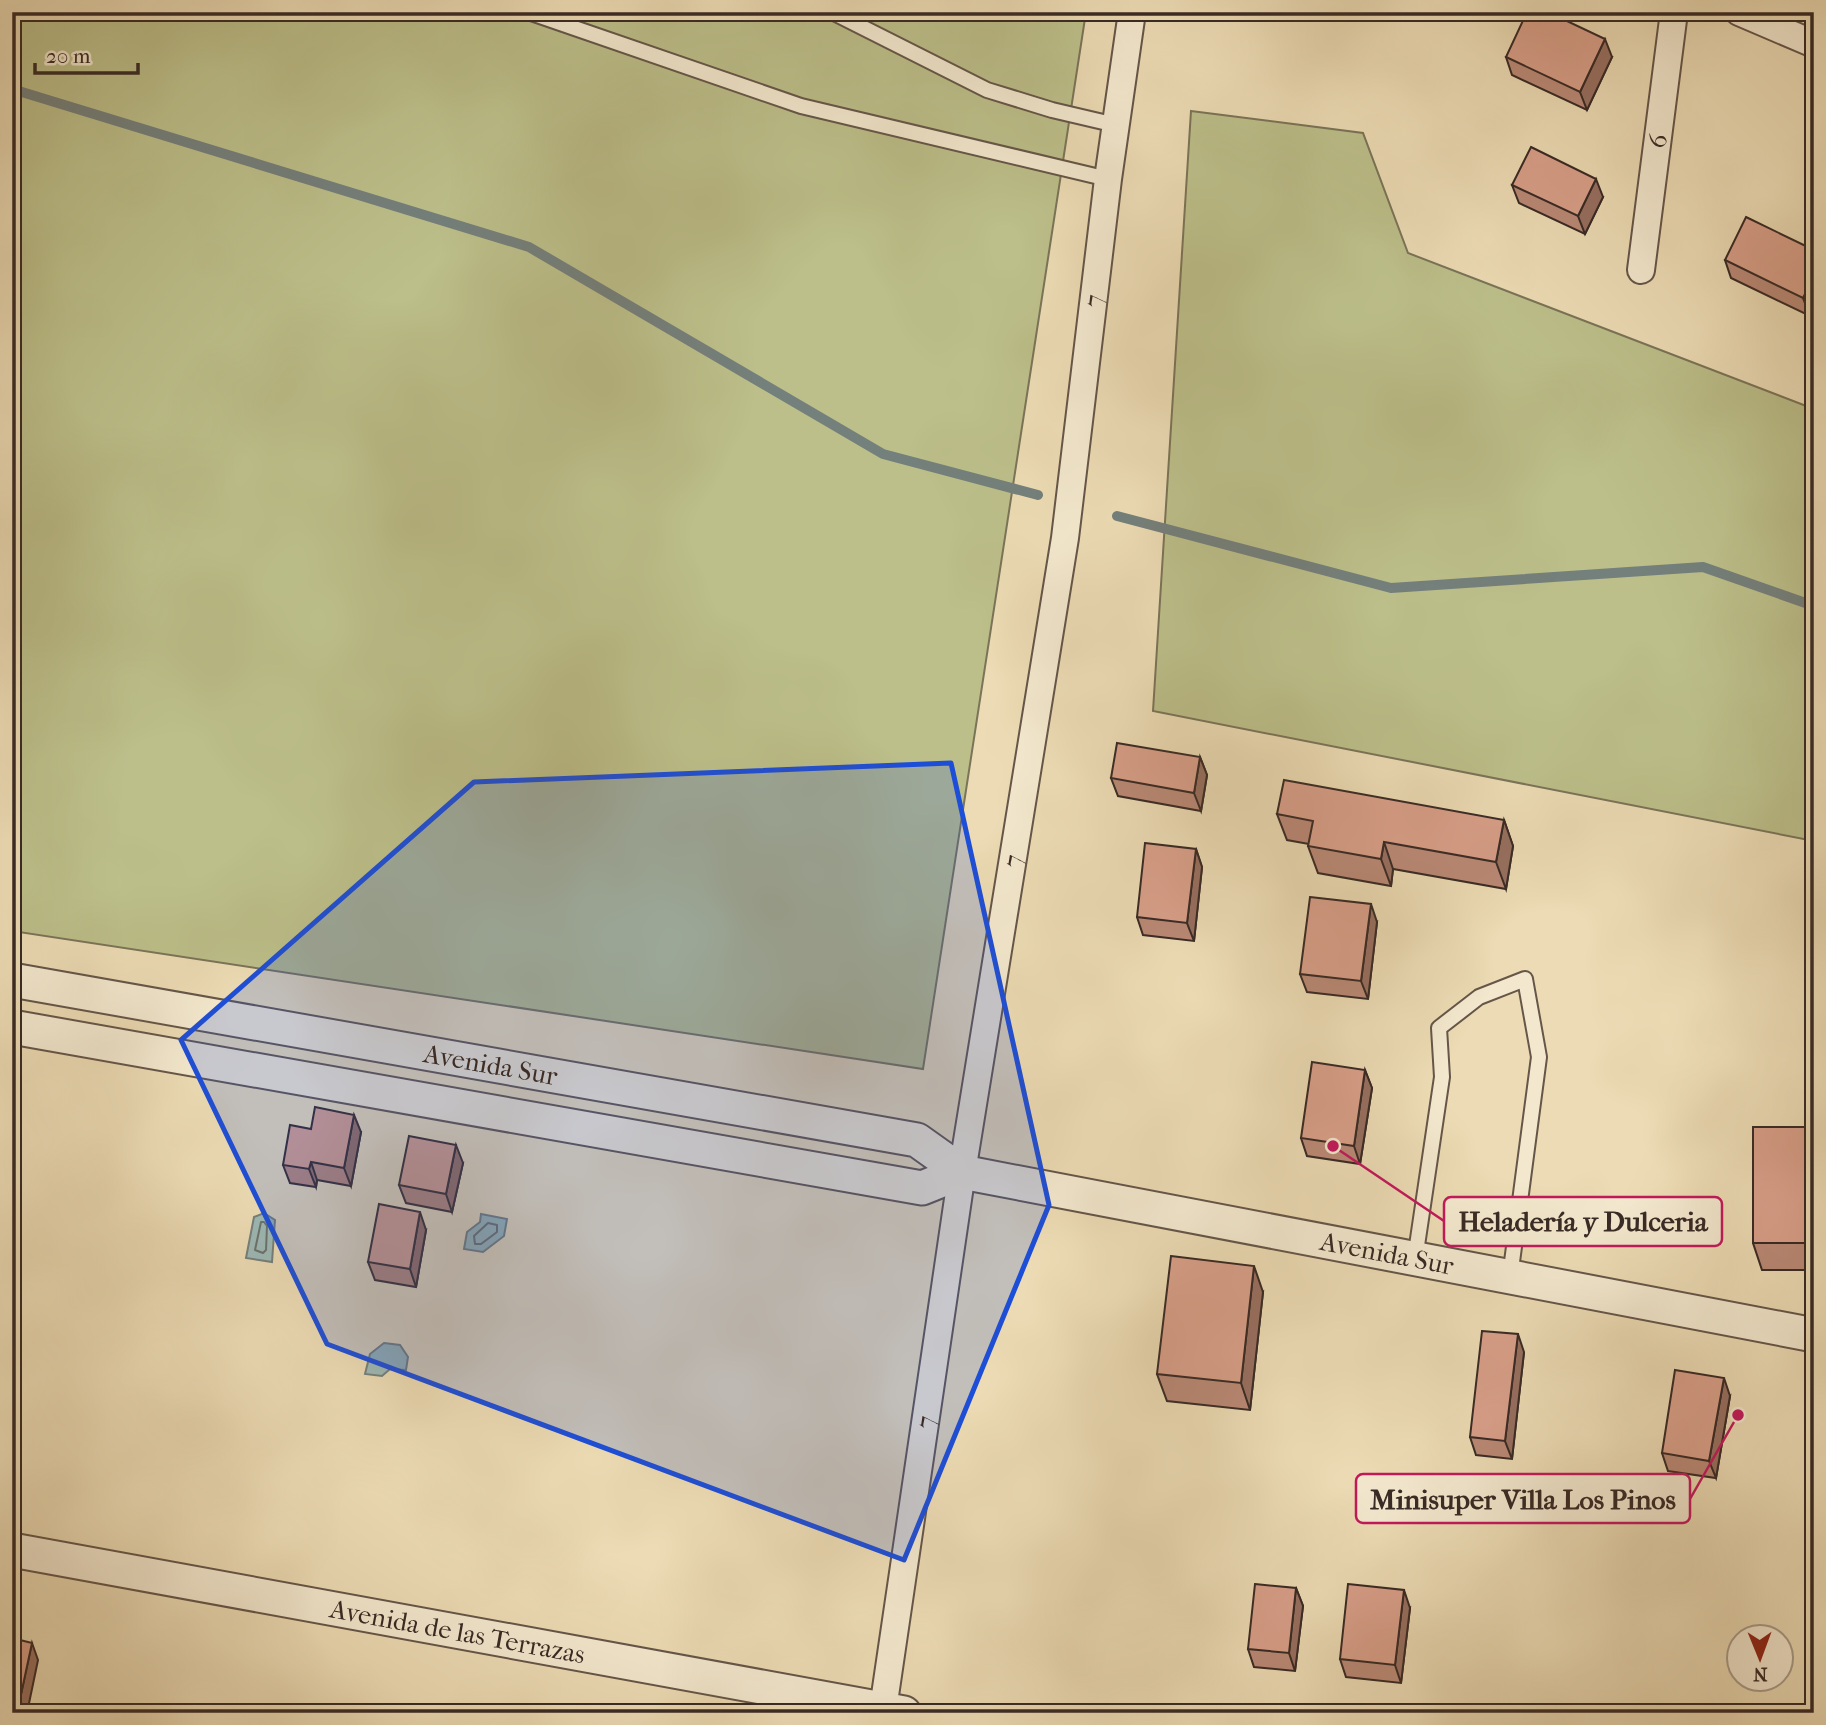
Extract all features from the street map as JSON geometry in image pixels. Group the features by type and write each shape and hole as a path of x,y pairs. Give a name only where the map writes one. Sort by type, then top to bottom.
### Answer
{"street":[{"name":"7","path":"888,1712 962,1172 1065,538 1108,178 1132,12"},
{"name":"6","path":"1641,270 1674,12"},
{"path":"1739,12 1814,44"},
{"name":"Avenida Sur","path":"12,980 917,1140 962,1172 1814,1335"},
{"name":"Avenida Sur","path":"12,1027 922,1188 962,1172"},
{"name":"Avenida de las Terrazas","path":"12,1550 888,1712"}],"lane":[{"path":"528,12 801,106 1108,178"},
{"path":"832,12 987,90 1052,110 1116,125"},
{"path":"1415,1259 1442,1077 1439,1028 1479,997 1525,979 1539,1057 1510,1276"}],"highlighted area":[{"path":"951,763 1049,1205 904,1560 327,1344 181,1040 474,782"}],"green space":[{"path":"12,12 1086,12 923,1069 12,931"},
{"path":"1191,111 1363,133 1408,253 1814,409 1814,841 1153,711"}],"water":[{"path":"264,1213 275,1220 272,1262 246,1258 254,1217"},
{"path":"481,1214 507,1219 504,1236 483,1252 464,1249 467,1232 480,1222"},
{"path":"384,1343 400,1345 408,1357 406,1370 390,1369 382,1376 365,1374 370,1354"}],"building":[{"path":"1527,12 1548,12 1605,39 1580,92 1506,57"},
{"path":"1531,147 1596,179 1578,216 1512,185"},
{"path":"1746,217 1814,250 1814,276 1803,298 1725,260"},
{"path":"1117,743 1200,757 1194,793 1111,778"},
{"path":"1284,780 1504,820 1496,862 1384,842 1381,859 1308,846 1313,821 1277,814"},
{"path":"1145,843 1196,849 1187,923 1137,917"},
{"path":"1310,897 1371,904 1361,981 1300,974"},
{"path":"1312,1062 1365,1070 1354,1146 1301,1138"},
{"path":"315,1107 354,1115 344,1168 311,1162 309,1169 283,1165 290,1125 311,1129"},
{"path":"1753,1127 1814,1127 1814,1243 1753,1243"},
{"path":"409,1136 456,1145 446,1194 399,1185"},
{"path":"379,1204 420,1212 410,1269 368,1262"},
{"path":"1171,1256 1254,1266 1241,1383 1157,1374"},
{"path":"1482,1331 1518,1334 1505,1441 1470,1437"},
{"path":"1675,1370 1724,1378 1709,1461 1662,1453"},
{"path":"1255,1584 1296,1588 1289,1653 1248,1649"},
{"path":"1348,1584 1404,1590 1395,1665 1340,1659"},
{"path":"12,1638 32,1643 17,1713 12,1713"},
{"path":"1814,1685 1814,1713 1809,1713"}],"waterway":[{"path":"12,89 529,247 883,454 1038,495"},
{"path":"1117,516 1391,588 1703,567 1814,606"}],"place":[{"name":"Heladería y Dulceria","path":"1333,1146"},
{"name":"Minisuper Villa Los Pinos","path":"1738,1415"}]}
